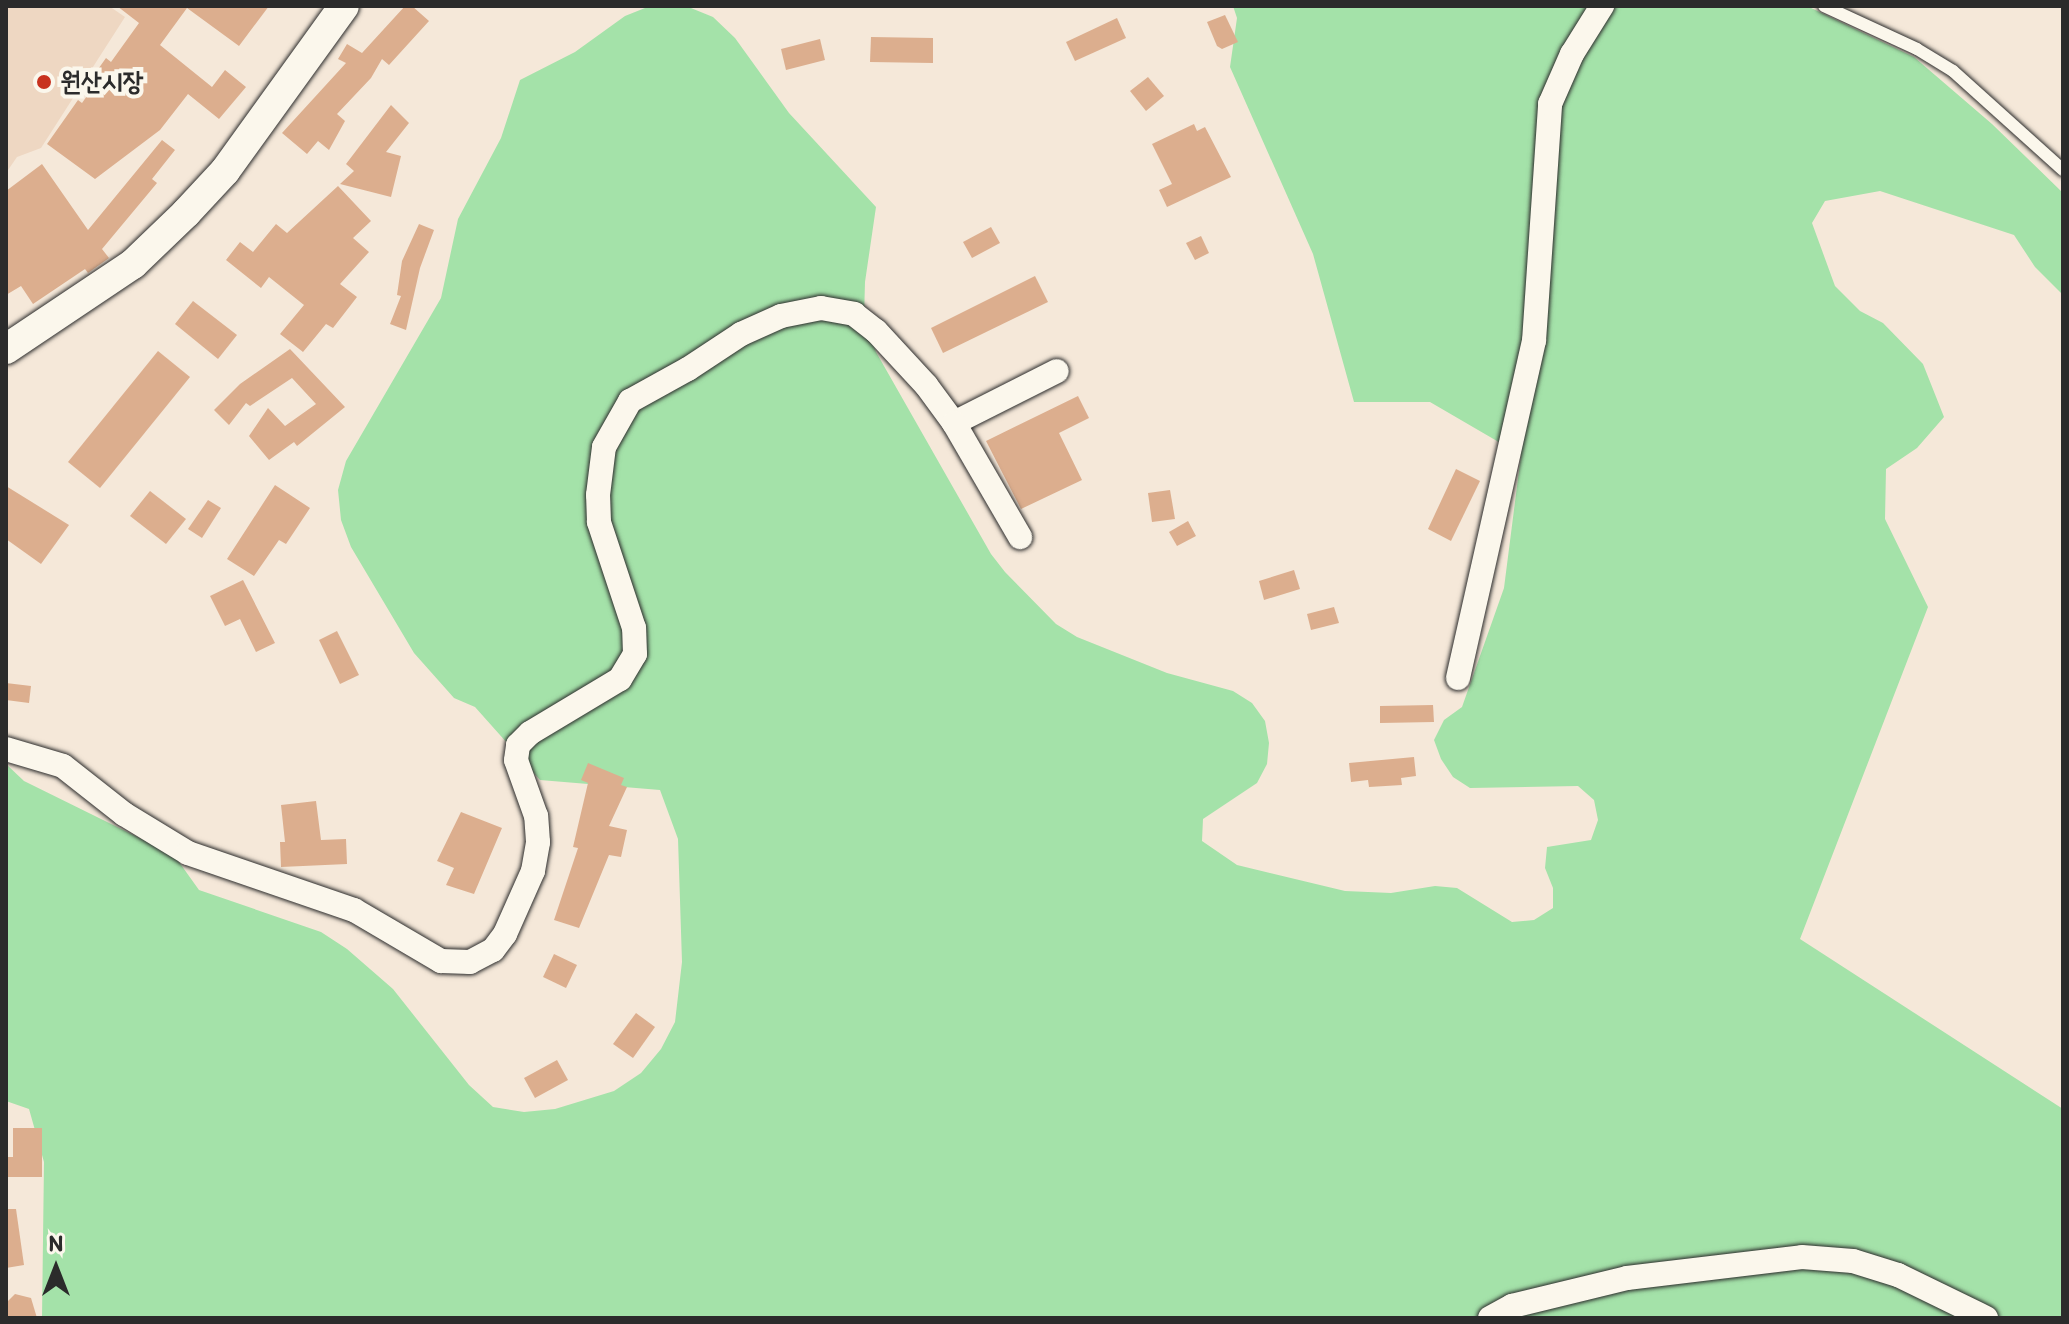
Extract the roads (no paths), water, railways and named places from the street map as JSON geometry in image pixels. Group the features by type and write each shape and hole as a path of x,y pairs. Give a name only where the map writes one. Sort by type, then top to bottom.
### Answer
{"street":[{"path":"6,349 133,264 186,213 225,171 344,6"},
{"path":"1458,678 1534,341 1550,104 1572,54 1602,6"},
{"path":"6,749 63,766 124,814 188,853 354,910 441,961 470,962 493,950 505,934 533,871 538,842 536,816 516,760 518,745 530,733 620,679 635,654 634,628 599,522 598,510 604,447 614,424 630,401 688,369 741,334 781,316 821,308 854,314 876,331 926,385 954,423 1020,537"},
{"path":"954,423 1057,371"},
{"path":"1490,1318 1512,1306 1627,1278 1802,1257 1853,1261 1898,1275 1986,1318"}],"lane":[{"path":"1824,6 1953,71 2063,170"}],"place":[{"name":"원산시장","path":"44,82"}]}
